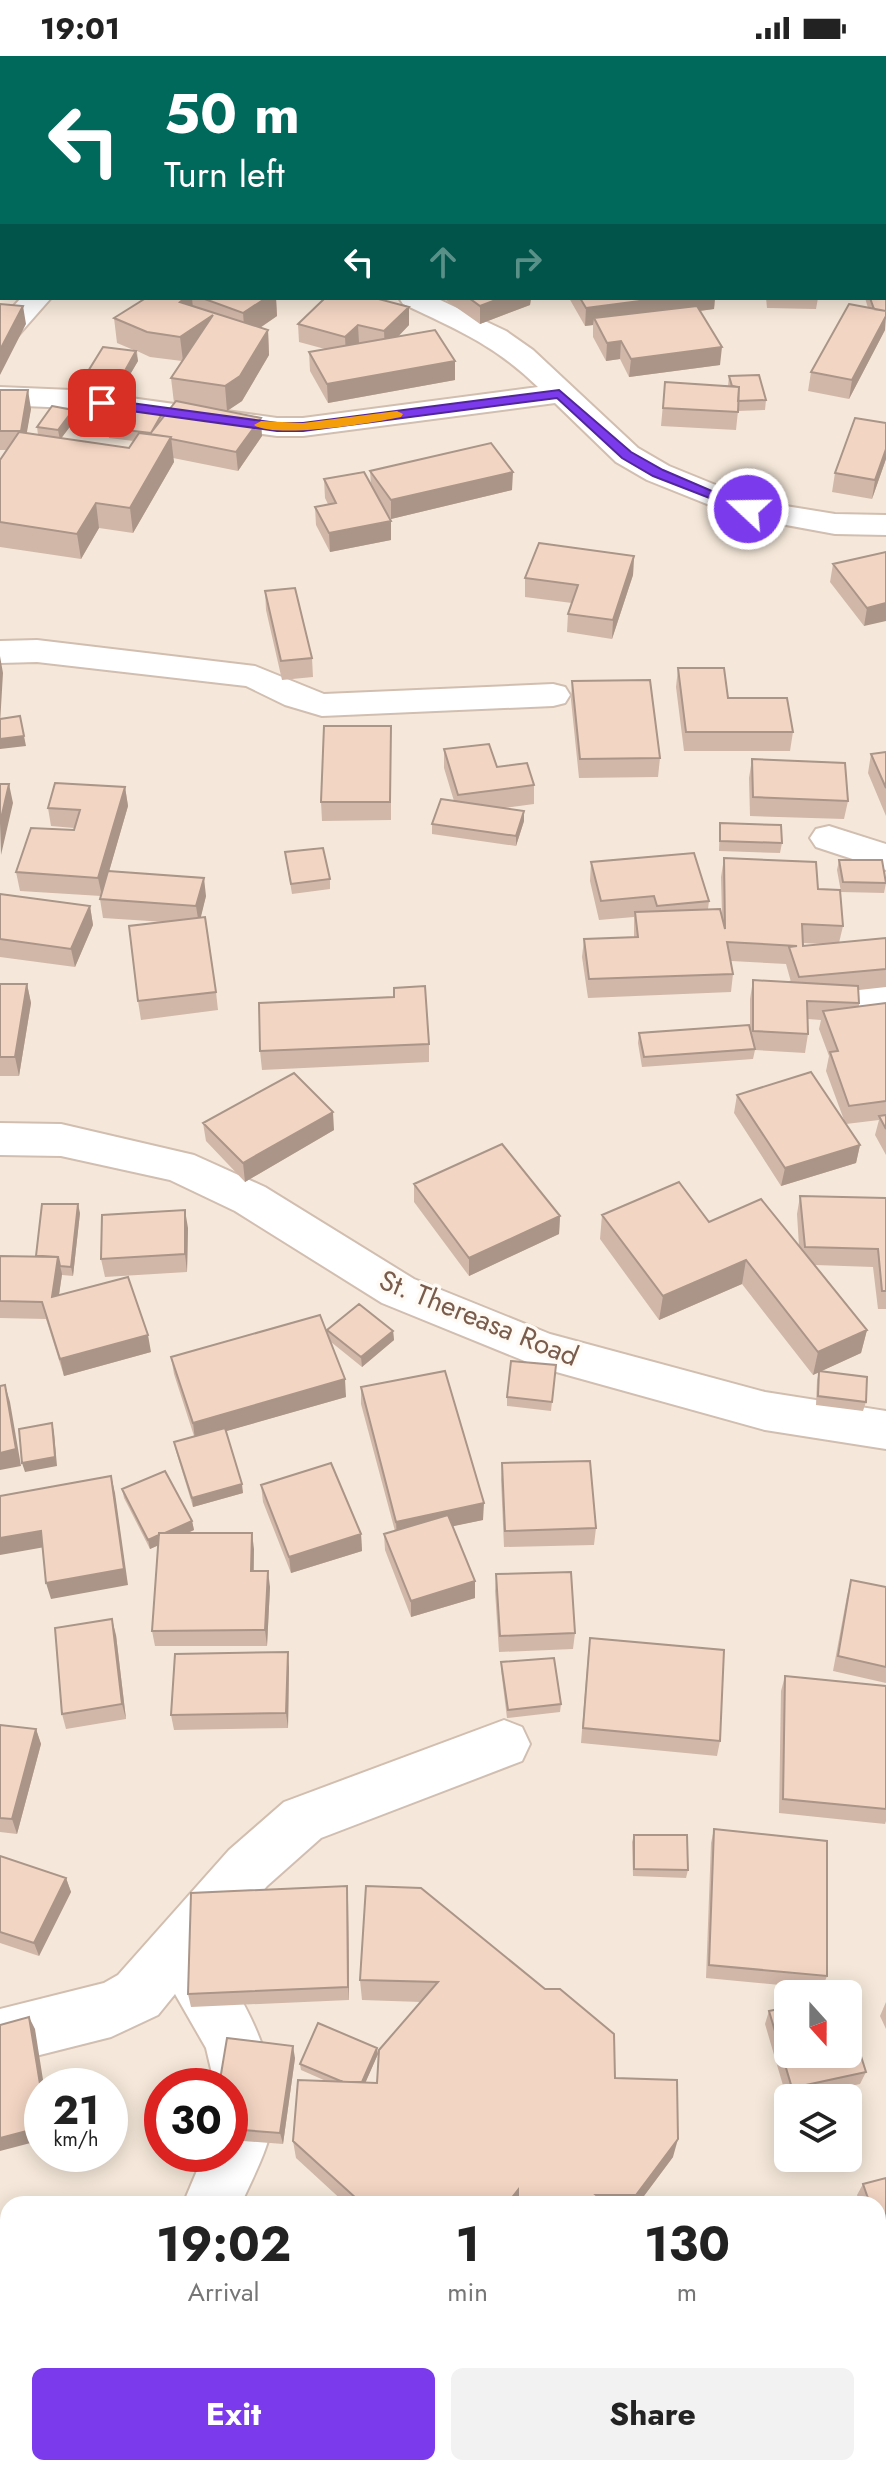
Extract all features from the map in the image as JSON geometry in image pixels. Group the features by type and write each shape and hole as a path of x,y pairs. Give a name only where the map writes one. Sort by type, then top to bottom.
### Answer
{"street":[{"path":"4,334 35,300"},
{"path":"417,300 496,337 523,356 627,455 658,473 748,509 835,524 886,525"},
{"path":"0,396 72,399 277,427 303,427 559,393"},
{"path":"0,652 37,651 255,677 322,705 553,695"},
{"path":"829,838 886,857"},
{"path":"788,995 886,994"},
{"name":"St. Thereasa Road","path":"0,1139 61,1140 179,1166 250,1199 398,1291 542,1350 765,1411 886,1430"},
{"path":"0,2037 111,2009 138,1995 248,1868 303,1820 504,1744"},
{"path":"178,1947 221,2016 243,2067 244,2117 215,2196"}],"shaded area":[{"path":"0,300 886,300 886,2196 0,2196"}],"building":[{"path":"143,300 182,300 180,302 268,330 240,376 225,386 171,378 213,315 180,337 147,332 114,318"},
{"path":"207,300 263,300 243,313"},
{"path":"323,300 383,300 409,307 384,331 358,325 345,337 298,324"},
{"path":"472,300 496,300 480,306"},
{"path":"581,300 648,300 586,308"},
{"path":"871,300 886,300 886,311 874,309"},
{"path":"0,304 23,306 0,350"},
{"path":"849,304 886,311 852,380 811,372"},
{"path":"697,306 722,347 631,359 621,341 607,343 594,318"},
{"path":"435,330 455,361 327,384 309,352"},
{"path":"103,347 136,351 117,385 82,381"},
{"path":"759,375 766,400 738,401 739,387 732,386 729,376"},
{"path":"665,382 739,387 738,412 663,408"},
{"path":"0,390 28,390 21,431 0,431"},
{"path":"176,401 261,418 236,452 150,434"},
{"path":"52,406 73,410 58,430 37,427"},
{"path":"118,407 163,412 151,433 108,428"},
{"path":"855,418 886,423 886,449 875,480 835,473"},
{"path":"19,432 129,448 139,433 171,437 130,508 96,503 77,534 0,522 0,460"},
{"path":"491,443 513,472 391,500 370,471"},
{"path":"364,472 391,521 329,533 315,507 336,503 324,479"},
{"path":"539,543 634,556 613,620 568,614 578,585 525,578"},
{"path":"886,552 886,603 867,608 833,564"},
{"path":"295,588 312,658 281,661 265,591"},
{"path":"678,668 724,668 728,698 787,698 793,732 686,732"},
{"path":"650,680 660,758 580,759 572,681"},
{"path":"20,716 24,736 0,739 0,719"},
{"path":"324,726 391,726 390,802 321,802"},
{"path":"489,744 497,767 527,763 534,785 458,795 444,749"},
{"path":"886,752 886,788 871,754"},
{"path":"752,759 845,763 848,801 753,797"},
{"path":"55,783 125,787 98,878 16,872 31,828 74,830 80,810 48,808"},
{"path":"0,784 9,784 0,823"},
{"path":"441,799 524,811 516,836 432,824"},
{"path":"720,823 781,825 782,843 720,841"},
{"path":"323,848 330,879 291,884 285,852"},
{"path":"694,853 709,901 657,906 654,896 601,901 591,862"},
{"path":"724,858 816,862 818,889 840,890 843,926 802,924 803,946 886,938 886,969 799,977 789,947 797,946 727,942 733,974 589,979 584,939 638,937 635,912 720,909 725,929"},
{"path":"839,860 882,860 886,883 843,882"},
{"path":"108,871 204,878 196,906 100,899"},
{"path":"0,894 90,906 71,949 0,939"},
{"path":"205,917 216,992 138,1001 129,926"},
{"path":"753,980 858,986 859,1003 807,1001 808,1034 753,1031"},
{"path":"0,984 27,984 15,1057 0,1057"},
{"path":"425,986 429,1044 260,1051 259,1003 394,997 394,988"},
{"path":"886,1003 886,1101 849,1106 830,1052 838,1051 823,1011"},
{"path":"749,1025 755,1049 644,1057 639,1033"},
{"path":"811,1072 860,1145 785,1168 737,1095"},
{"path":"294,1073 333,1112 243,1163 203,1123"},
{"path":"886,1115 886,1129 879,1116"},
{"path":"502,1144 560,1216 469,1258 414,1184"},
{"path":"679,1182 709,1222 761,1199 867,1330 818,1352 746,1260 663,1296 602,1215"},
{"path":"800,1196 886,1198 886,1291 882,1291 878,1249 805,1247"},
{"path":"42,1204 78,1204 71,1267 60,1266 58,1257 36,1256"},
{"path":"185,1210 185,1254 101,1259 102,1215"},
{"path":"0,1256 58,1257 52,1297 128,1277 148,1335 60,1359 42,1302 0,1301"},
{"path":"359,1304 393,1331 361,1357 327,1330"},
{"path":"320,1315 345,1379 193,1423 171,1357"},
{"path":"511,1361 556,1365 552,1402 507,1397"},
{"path":"445,1371 484,1503 396,1522 361,1387"},
{"path":"819,1371 867,1377 866,1402 818,1396"},
{"path":"5,1385 16,1449 0,1453 0,1386"},
{"path":"52,1423 55,1457 22,1463 19,1429"},
{"path":"225,1428 242,1484 192,1498 174,1442"},
{"path":"590,1461 596,1528 505,1531 502,1463"},
{"path":"331,1463 361,1534 289,1557 261,1485"},
{"path":"165,1471 192,1521 148,1540 122,1489"},
{"path":"111,1476 124,1569 46,1583 41,1531 0,1538 0,1496"},
{"path":"448,1515 475,1581 411,1601 384,1534"},
{"path":"159,1533 252,1533 251,1571 268,1571 265,1630 152,1631"},
{"path":"571,1572 575,1633 500,1636 496,1574"},
{"path":"851,1580 886,1587 886,1667 838,1656"},
{"path":"112,1619 122,1704 62,1714 55,1628"},
{"path":"590,1638 724,1650 720,1741 583,1728"},
{"path":"288,1652 286,1713 171,1715 175,1654"},
{"path":"554,1658 561,1704 508,1710 501,1662"},
{"path":"785,1676 886,1686 886,1809 783,1799"},
{"path":"0,1725 36,1729 12,1819 0,1818"},
{"path":"714,1829 827,1841 827,1976 709,1965"},
{"path":"634,1835 687,1835 688,1870 634,1869"},
{"path":"0,1856 66,1878 34,1943 0,1932"},
{"path":"347,1886 348,1987 188,1994 191,1893"},
{"path":"366,1886 421,1888 545,1989 560,1989 614,2034 615,2078 677,2080 678,2139 636,2195 518,2196 518,2190 513,2196 354,2196 293,2141 298,2080 377,2083 379,2050 438,1982 360,1980"},
{"path":"774,2010 774,2028 769,2011"},
{"path":"29,2017 37,2068 24,2068 24,2132 0,2138 0,2025"},
{"path":"318,2023 377,2048 362,2082 343,2082 300,2064"},
{"path":"227,2038 293,2046 280,2133 248,2130 248,2068 222,2068"},
{"path":"862,2059 866,2072 810,2084 791,2084 786,2068 862,2068"},
{"path":"886,2178 886,2196 867,2196 863,2184"}],"slow traffic":[{"path":"261,425 303,427 397,414"}],"route":[{"path":"102,403 277,427 303,427 559,393 627,455 658,473 748,509"}]}
